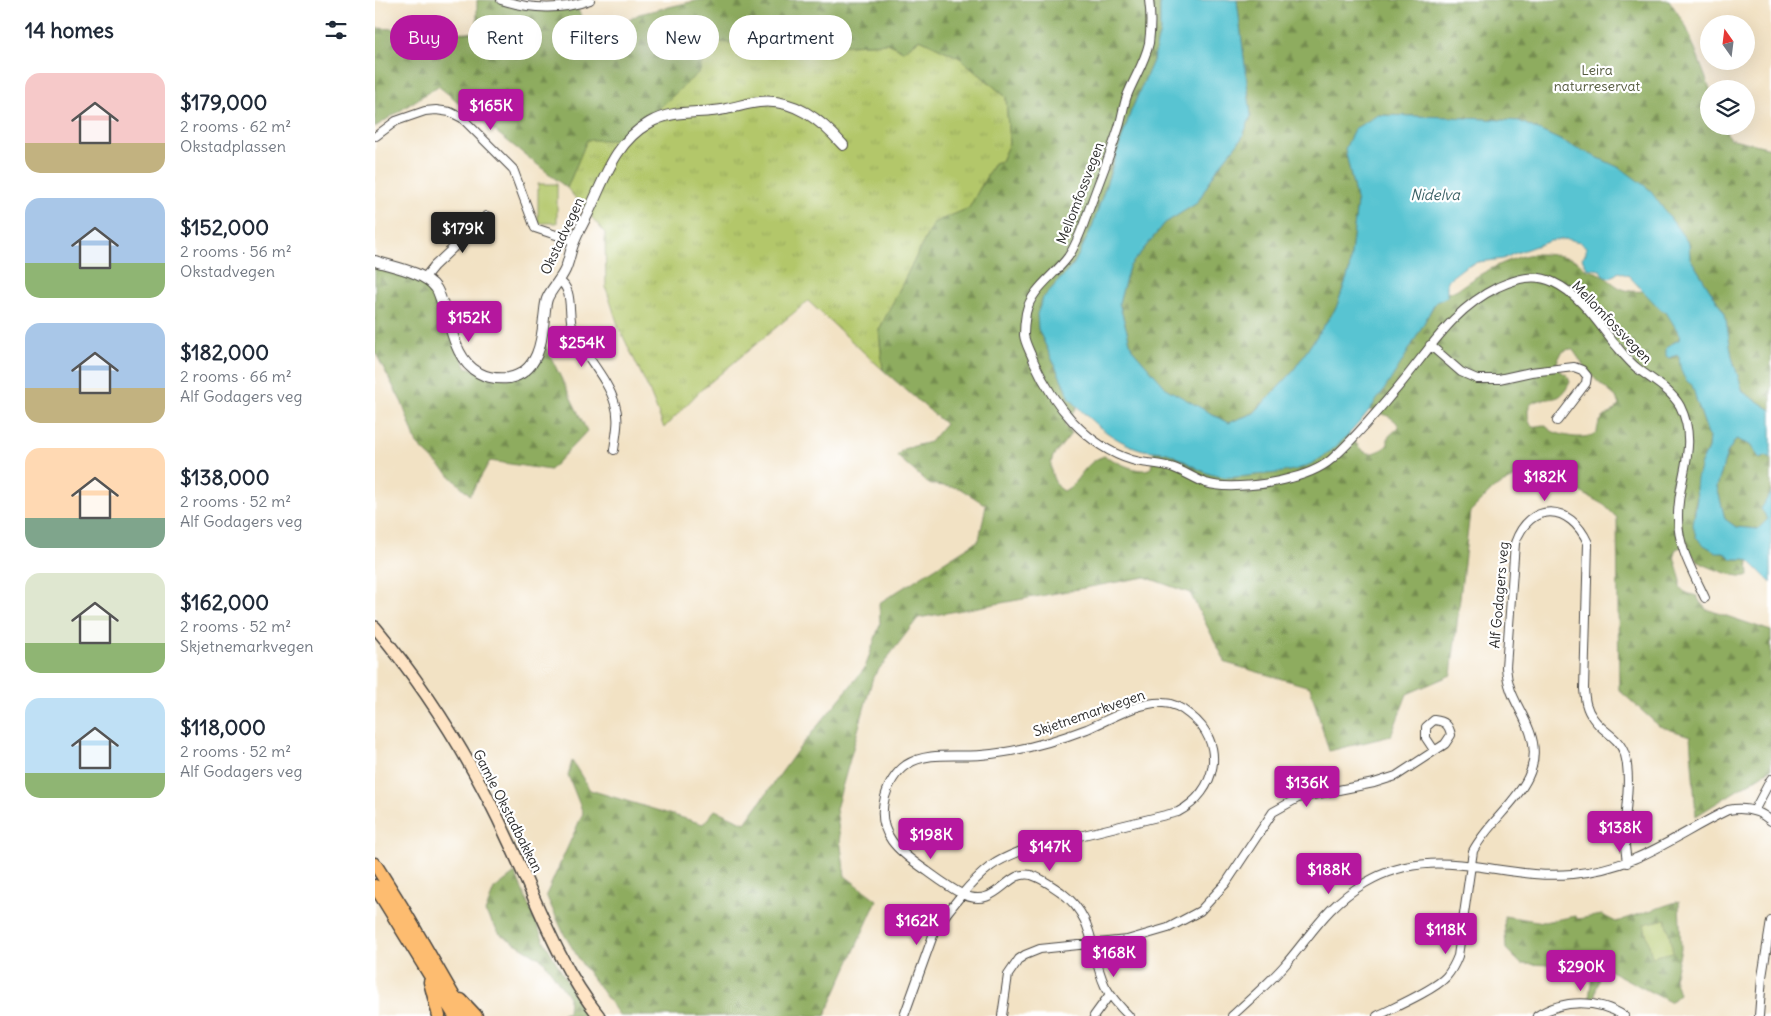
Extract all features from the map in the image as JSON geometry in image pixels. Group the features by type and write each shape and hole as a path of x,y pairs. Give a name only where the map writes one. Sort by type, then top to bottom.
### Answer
{"highway":[{"path":"375,864 465,1016"},
{"path":"375,886 455,1016"},
{"path":"426,970 439,1016"},
{"path":"450,989 476,1016"}],"main road":[{"name":"Gamle Okstadbakkan","path":"375,627 427,698 476,776 509,842 561,958 575,984 599,1016"}],"street":[{"path":"501,0 539,8 560,8 590,0"},
{"name":"Mellomfossvegen","path":"1149,0 1151,20 1146,52 1128,95 1118,130 1079,238 1068,257 1036,292 1027,310 1024,334 1040,375 1053,398 1089,437 1121,457 1172,467 1206,483 1223,487 1286,480 1308,474 1333,458 1395,391 1449,323 1470,304 1493,290 1517,279 1535,277 1545,279 1562,288 1580,302 1625,356 1641,371 1668,390 1682,411 1689,449 1678,505 1679,531 1685,556 1705,598"},
{"name":"Okstadvegen","path":"425,277 436,288 448,316 455,344 470,368 482,375 494,378 516,376 525,371 539,352 546,300 565,270 574,241 611,163 631,135 649,122 662,116 679,112 717,111 759,102 783,103 795,106 814,117 843,145"},
{"path":"376,136 396,121 425,111 449,112 462,118 513,169 535,228 574,241"},
{"path":"375,261 425,277 434,266 487,216"},
{"path":"558,280 565,286 568,292 573,330 611,393 615,404 618,415 614,450"},
{"path":"1430,345 1461,372 1477,379 1499,378 1531,372 1578,367 1587,376 1586,383 1557,420"},
{"name":"Alf Godagers veg","path":"1377,1016 1434,986 1446,978 1453,967 1458,956 1473,851 1481,836 1516,797 1528,779 1534,764 1533,742 1530,731 1512,697 1507,682 1506,667 1515,544 1519,532 1527,521 1537,515 1550,512 1563,514 1573,520 1583,530 1588,543 1585,697 1586,705 1592,717 1616,739 1621,746 1626,760 1625,844 1627,863"},
{"name":"Skjetnemarkvegen","path":"904,1016 935,930 978,877 991,866 1026,848 1178,812 1189,806 1205,789 1212,771 1212,745 1201,725 1185,710 1163,702 1134,708 1057,740 1027,748 981,755 933,756 921,758 906,765 896,775 886,793 883,819 888,835 904,855 963,895"},
{"path":"1002,1016 1008,975 1019,959 1040,949 1127,940 1168,928 1200,911 1226,883 1273,812 1298,798 1374,784 1396,776 1434,750"},
{"path":"1754,811 1771,779"},
{"path":"1232,1016 1283,967 1324,914 1342,898 1366,882 1391,872 1416,865 1437,863 1471,864 1533,873 1571,874 1603,870 1627,863 1655,851 1728,810 1742,809 1754,811 1771,822"},
{"path":"963,895 983,899 1015,878 1023,875 1031,875 1056,889 1075,906 1090,932 1101,976 1110,994 1129,1016"},
{"path":"1759,1016 1762,978 1771,921"},
{"path":"1094,1016 1103,1000 1110,994"},
{"path":"1537,1016 1553,1008 1574,1003 1607,1007 1624,1016"}],"green space":[{"path":"477,0 512,0 576,6 580,15 552,15 552,60 637,60 637,15 699,0 1160,0 1160,31 1153,61 1131,111 1092,227 1078,256 1043,300 1038,318 1038,329 1070,398 1077,406 1065,423 1071,433 1052,459 1052,475 1060,488 1064,491 1069,488 1091,463 1104,456 1133,469 1145,470 1151,468 1154,452 1169,453 1205,472 1221,476 1237,476 1282,471 1305,465 1326,453 1348,433 1365,452 1379,451 1388,444 1388,437 1399,427 1391,418 1369,410 1390,380 1436,302 1447,295 1447,293 1485,272 1519,257 1540,254 1567,257 1578,262 1585,269 1600,274 1624,290 1645,291 1660,309 1669,314 1680,335 1678,340 1671,344 1671,358 1677,355 1679,357 1683,372 1692,384 1709,437 1708,448 1701,463 1696,488 1697,498 1694,508 1696,537 1708,548 1723,552 1732,559 1748,560 1749,575 1733,575 1705,565 1684,546 1676,549 1674,554 1681,580 1680,587 1684,591 1697,596 1706,609 1771,631 1771,769 1696,816 1690,736 1659,726 1619,690 1617,518 1604,505 1535,467 1494,488 1470,512 1451,675 1407,694 1391,736 1329,751 1310,687 1226,663 1190,593 1145,577 918,618 873,677 836,809 845,876 877,900 825,1016 620,1016 582,964 564,934 546,895 583,813 568,775 572,761 590,790 703,824 715,810 745,823 797,751 865,668 880,624 879,603 979,540 986,505 959,488 929,484 897,456 903,449 930,442 945,424 883,370 879,330 933,223 969,208 994,163 1001,161 1009,143 1006,97 960,58 920,39 903,51 888,43 852,45 852,15 729,15 729,43 719,42 719,15 647,15 647,60 701,60 701,70 653,114 614,140 587,140 567,188 438,86 375,127 375,28 390,29 390,60 458,60 458,32 468,33 468,60 542,60 542,15 477,15","holes":["1569,349 1573,350 1597,381 1616,397 1619,405 1602,419 1597,433 1575,437 1553,431 1544,425 1532,426 1528,418 1529,407 1532,403 1558,397 1565,391 1570,382 1567,375 1558,370 1557,362 1562,352"]},
{"name":"Leira naturreservat","path":"1237,0 1669,0 1686,26 1700,63 1700,70 1703,70 1707,80 1700,80 1700,135 1728,135 1729,138 1771,148 1771,410 1743,392 1732,357 1725,314 1690,258 1689,244 1622,169 1519,121 1449,117 1378,115 1345,149 1357,203 1349,272 1336,308 1291,374 1254,413 1228,423 1167,390 1132,349 1119,303 1129,267 1165,223 1197,203 1217,169 1242,138 1251,116"},
{"path":"920,39 960,58 1006,97 1009,143 1001,161 994,163 969,208 933,224 879,330 883,370 808,301 702,389 664,428 649,390 619,328 606,288 605,233 567,188 587,139 614,140 653,114 687,60 719,60 719,42 729,43 729,60 852,60 852,45 888,43 903,51"},
{"path":"538,184 557,184 557,223 538,223"},
{"path":"375,261 423,275 438,295 466,367 508,379 525,368 543,341 587,431 550,470 490,461 470,495 417,444 402,403 375,352"},
{"path":"1736,439 1750,445 1760,459 1766,456 1771,459 1771,492 1769,494 1768,519 1758,529 1736,527 1725,519 1717,487 1727,453"},
{"path":"515,873 544,941 585,1016 562,1016 563,1013 568,1013 569,997 543,960 500,934 485,912 494,889"},
{"path":"1679,901 1681,949 1674,978 1679,994 1670,1002 1601,966 1594,1000 1589,1000 1592,973 1554,965 1521,964 1506,949 1504,916 1544,922 1576,916 1577,919 1602,915 1616,922"},
{"path":"1666,919 1673,952 1652,957 1644,924"}],"water":[{"name":"Nidelva","path":"1160,0 1237,0 1251,116 1242,138 1217,169 1197,203 1165,223 1129,267 1119,303 1132,349 1167,389 1228,423 1254,413 1291,374 1336,308 1349,272 1357,203 1345,149 1354,129 1378,115 1519,121 1622,169 1649,189 1689,244 1690,258 1725,314 1732,357 1743,392 1771,410 1771,459 1766,456 1760,459 1750,445 1736,439 1727,453 1717,487 1725,519 1736,527 1758,529 1768,519 1761,509 1771,492 1771,583 1748,560 1732,559 1724,552 1716,552 1704,545 1696,537 1693,525 1697,498 1697,479 1701,463 1708,449 1709,437 1692,385 1682,373 1679,357 1677,355 1669,358 1666,356 1666,349 1679,340 1680,335 1666,312 1660,309 1629,276 1619,272 1610,278 1603,275 1600,270 1587,268 1582,258 1586,253 1586,247 1580,242 1567,239 1550,241 1503,259 1478,262 1466,266 1449,279 1447,283 1447,297 1436,302 1433,306 1398,368 1368,411 1335,447 1318,460 1303,467 1280,473 1223,477 1199,469 1170,454 1143,450 1120,441 1084,414 1070,398 1038,329 1037,314 1043,298 1073,265 1092,227 1131,111 1153,61 1160,31"}]}
